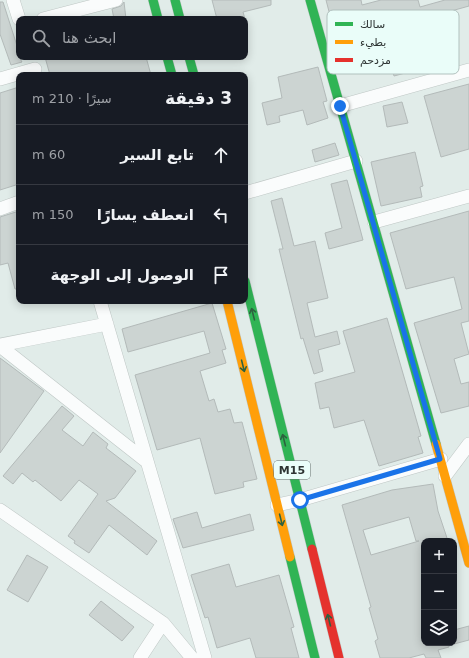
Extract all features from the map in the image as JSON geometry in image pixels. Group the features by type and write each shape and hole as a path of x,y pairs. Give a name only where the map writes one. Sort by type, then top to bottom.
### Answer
{"main road":[{"path":"153,0 157,16"},
{"path":"175,0 179,16"},
{"path":"310,0 327,60"},
{"path":"168,60 171,72"},
{"path":"190,60 193,72"},
{"path":"331,74 374,222 469,563"},
{"name":"M15","path":"248,293 339,658"},
{"name":"M15","path":"228,304 315,658"}],"street":[{"path":"13,0 18,16"},
{"path":"55,16 116,0"},
{"path":"20,72 34,67"},
{"path":"459,73 469,70"},
{"path":"0,79 16,73"},
{"path":"340,106 455,74"},
{"path":"248,192 356,161"},
{"path":"374,222 469,196"},
{"path":"0,209 16,203"},
{"path":"101,304 205,658"},
{"path":"0,346 107,324"},
{"path":"0,346 146,461"},
{"path":"445,476 469,444"},
{"path":"277,505 300,500 440,459"},
{"path":"0,510 163,623 192,658"},
{"path":"140,658 163,623"}],"building":[{"path":"212,0 271,0 271,5 243,12 244,16 216,16"},
{"path":"326,0 361,0 362,5 381,0 418,0 420,7 445,0 469,0 469,6 455,10 329,10"},
{"path":"0,2 3,2 16,43 16,60 21,60 22,62 11,65 0,34"},
{"path":"124,2 126,16 113,16 112,9 121,6"},
{"path":"46,60 147,60 150,72 49,72"},
{"path":"318,67 327,101 323,102 328,118 307,125 303,110 279,116 280,122 267,125 262,103 282,98 278,77"},
{"path":"469,84 469,149 441,157 424,96"},
{"path":"16,88 16,185 0,190 0,93"},
{"path":"402,102 408,123 387,127 383,106"},
{"path":"335,143 339,155 315,162 312,150"},
{"path":"415,152 423,186 420,187 422,197 381,206 371,162"},
{"path":"347,180 363,240 329,249 325,233 342,228 331,184"},
{"path":"282,198 294,246 315,241 328,298 307,303 315,337 337,331 340,344 318,350 323,371 314,374 303,338 301,339 279,249 283,249 271,201"},
{"path":"469,211 469,321 461,323 469,354 454,359 461,384 469,382 469,406 441,413 414,323 462,309 454,277 406,289 390,233"},
{"path":"16,212 16,289 8,263 0,265 0,217"},
{"path":"212,304 226,349 222,350 226,363 200,371 209,401 214,399 218,412 230,409 234,423 242,422 257,479 243,482 244,487 215,494 200,438 157,450 135,375 210,353 204,331 128,352 122,329"},
{"path":"387,318 421,436 418,437 423,453 379,466 364,420 334,428 329,407 320,409 315,383 355,372 343,331"},
{"path":"0,358 44,391 0,453"},
{"path":"62,406 74,416 62,430 83,446 93,432 108,444 106,448 136,471 115,498 106,501 157,541 147,555 109,525 89,553 74,543 75,541 68,536 98,494 79,480 61,501 35,480 33,482 22,473 13,484 3,476"},
{"path":"433,484 438,511 447,538 421,538 421,646 449,646 438,650 441,658 426,658 424,654 409,658 380,658 375,641 378,639 369,608 371,607 342,505 392,490","holes":["409,517 416,541 419,541 371,555 363,530"]},
{"path":"197,512 202,528 250,514 254,530 183,548 173,519"},
{"path":"27,555 48,567 28,602 7,590"},
{"path":"229,564 236,587 279,575 294,627 291,628 299,658 256,658 250,638 217,648 208,617 205,618 191,575"},
{"path":"101,601 134,627 122,641 89,615"},
{"path":"469,626 469,640 457,643 457,629"}],"traffic: fast":[{"path":"153,0 157,16"},
{"path":"175,0 179,16"},
{"path":"310,0 327,60"},
{"path":"168,60 171,72"},
{"path":"190,60 193,72"},
{"path":"331,74 436,444"},
{"path":"248,293 312,549"},
{"path":"290,557 315,658"}],"traffic: slow":[{"path":"228,304 290,557"},
{"path":"436,444 469,563"}],"traffic: jam":[{"path":"312,549 339,658"}],"route":[{"path":"300,500 440,459 340,106"}]}
